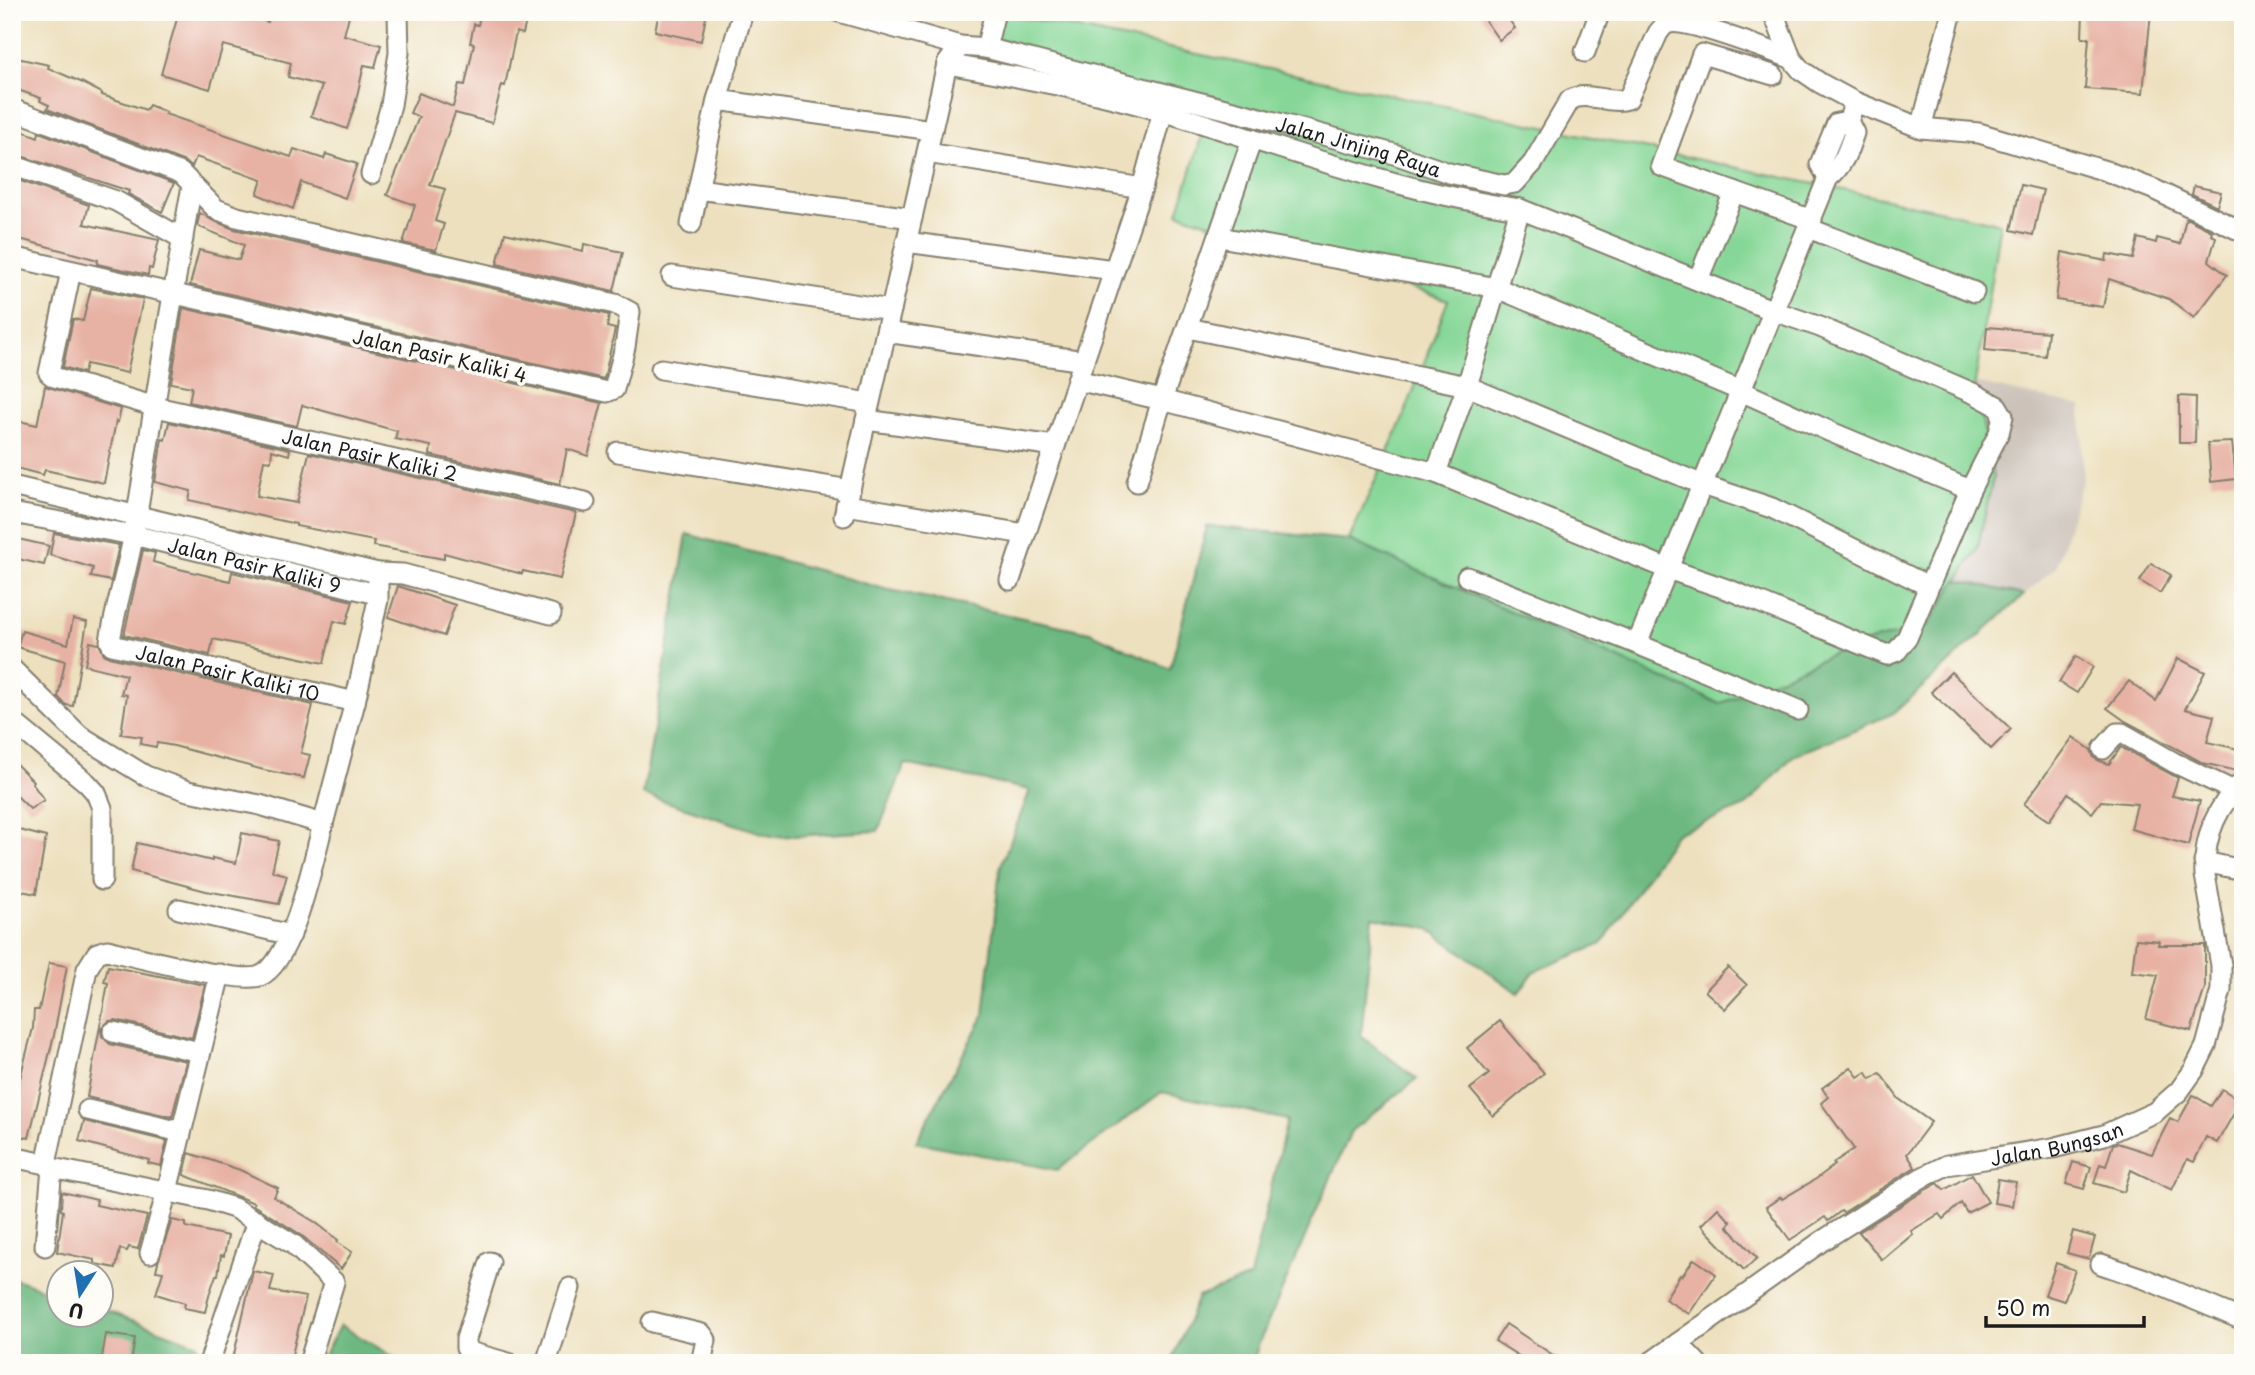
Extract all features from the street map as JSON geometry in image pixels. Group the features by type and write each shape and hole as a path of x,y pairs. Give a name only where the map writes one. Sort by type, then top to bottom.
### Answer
{"street":[{"path":"371,174 391,105 399,53 398,12"},
{"path":"691,224 717,100 743,12"},
{"name":"Jalan Jinjing Raya","path":"839,12 960,46 986,48 1237,112 1394,154 1449,173 1504,185 1515,183 1533,163 1570,100 1577,96 1619,102 1628,99 1664,25 1673,22 1699,27 1791,58"},
{"path":"986,48 995,12"},
{"path":"1586,52 1600,12"},
{"path":"1773,12 1791,58 1801,70 1855,102 1921,128 1979,133 2106,171 2153,189 2243,232"},
{"path":"1921,128 1952,12"},
{"path":"846,504 947,64 960,46"},
{"path":"1773,75 1702,54 1661,166 1734,192 1974,292"},
{"path":"947,64 1018,76 1163,111 1339,167 1483,204 1520,209 1820,327 1975,394 1997,406 2003,416 2003,423 1970,490 1907,638 1897,651 1887,655 1732,591 1668,569 1436,473 1077,380"},
{"path":"717,100 932,130"},
{"path":"1637,644 1828,178 1820,163 1837,123 1848,121 1855,102"},
{"path":"12,109 181,173 192,186 133,535"},
{"path":"1010,580 1142,188 1163,111"},
{"path":"1137,482 1162,400 1252,139"},
{"path":"927,153 1142,188"},
{"path":"12,165 116,201 183,239"},
{"name":"Jalan Pasir Kaliki 4","path":"12,257 607,392 614,389 629,330 630,312 615,304 237,217 216,209 192,186"},
{"path":"698,189 912,218"},
{"path":"1698,280 1734,192"},
{"path":"1436,473 1467,386 1520,209"},
{"path":"1220,237 1497,288 1970,490"},
{"path":"906,242 1114,270"},
{"name":"Jalan Pasir Kaliki 2","path":"71,271 49,373 51,375 156,407 585,502"},
{"path":"672,276 891,310"},
{"path":"1188,328 1467,386 1703,485 1772,508 1928,586"},
{"path":"886,332 1084,361"},
{"path":"661,369 1055,446"},
{"path":"618,452 846,504 1025,534"},
{"path":"12,486 378,573 403,574 551,614"},
{"name":"Jalan Pasir Kaliki 9","path":"12,513 133,535 377,594"},
{"name":"Jalan Pasir Kaliki 10","path":"133,535 111,634 112,645 355,702"},
{"path":"45,1245 49,1166 87,970 97,953 107,950 247,978 260,976 268,970 291,935 309,879 355,702 378,600 378,573"},
{"path":"1467,577 1798,710"},
{"path":"12,668 79,735 146,776 188,791 260,805 323,824"},
{"path":"12,721 96,793 102,808 102,880"},
{"path":"2103,750 2117,733 2122,733 2175,763 2238,786"},
{"name":"Jalan Bungsan","path":"1650,1363 1822,1241 1921,1178 1947,1165 2053,1148 2104,1135 2155,1112 2179,1091 2206,1046 2221,990 2221,965 2204,862 2209,831 2215,817 2238,786"},
{"path":"2204,862 2243,870"},
{"path":"179,909 291,935"},
{"path":"150,1253 220,974"},
{"path":"113,1032 200,1052"},
{"path":"88,1110 181,1132"},
{"path":"12,1157 234,1208 293,1244 334,1282 309,1363"},
{"path":"209,1363 257,1221"},
{"path":"490,1262 466,1339 466,1348 472,1353 508,1363"},
{"path":"2101,1264 2145,1279 2243,1320"},
{"path":"546,1363 570,1288"},
{"path":"652,1322 702,1334 706,1340 701,1363"},
{"path":"1678,1343 1698,1363"}],"shaded area":[{"path":"1975,383 2081,406 2083,478 2056,567 2024,595 1957,580 1977,550 1993,478"}],"green space":[{"path":"1003,13 2000,223 1975,383 1993,478 1977,550 1927,627 1851,646 1720,704 1349,540 1403,418 1448,300 1178,213 1205,125 982,71"},
{"path":"1207,526 1349,540 1720,704 1851,646 1927,627 1957,580 2024,595 1894,713 1793,756 1746,806 1675,834 1602,944 1535,971 1518,993 1429,929 1373,917 1361,1036 1417,1079 1351,1131 1259,1343 1253,1363 1171,1363 1198,1297 1250,1277 1287,1120 1162,1092 1057,1170 916,1142 984,1015 1000,868 1030,790 905,764 878,831 774,837 643,794 687,534 885,589 1090,632 1170,669"},
{"path":"12,1278 46,1290 46,1330 116,1330 116,1314 198,1344 199,1363 12,1363"},
{"path":"340,1325 404,1363 320,1363"}],"building":[{"path":"179,12 231,12 268,22 271,12 350,12 344,35 381,45 375,67 364,65 347,129 311,116 322,86 288,77 291,63 223,45 210,89 161,74"},
{"path":"481,12 528,12 523,34 516,32 505,86 502,85 492,123 455,113 430,185 445,189 435,221 444,224 436,250 403,243 415,205 387,195 419,117 410,113 419,93 453,107 459,84 465,85 474,44 470,43 474,24 478,25"},
{"path":"659,12 707,12 701,41 655,31"},
{"path":"1479,12 1503,12 1515,28 1499,40"},
{"path":"2083,12 2151,12 2143,93 2085,89 2089,38 2082,38"},
{"path":"12,57 49,65 48,68 83,83 102,95 146,110 149,105 166,112 165,114 291,157 294,149 324,159 326,154 357,164 345,198 301,182 293,209 257,194 262,180 196,157 192,167 47,109 49,105 40,101 41,98 12,88"},
{"path":"12,127 38,137 39,132 174,183 162,212 128,194 129,191 12,153"},
{"path":"12,178 89,205 84,224 159,240 148,275 97,264 98,260 12,237"},
{"path":"2021,185 2043,190 2033,235 2011,230"},
{"path":"2194,186 2221,192 2217,206 2192,194"},
{"path":"200,213 234,229 609,315 607,327 615,329 604,379 190,285 199,250 239,260 244,245 197,226"},
{"path":"2186,218 2212,231 2211,235 2216,237 2209,261 2227,275 2194,318 2169,299 2109,279 2103,307 2056,300 2062,252 2106,261 2107,254 2133,259 2138,238 2156,243 2157,238 2180,244"},
{"path":"505,233 583,251 584,244 623,252 614,291 497,264"},
{"path":"91,288 143,299 127,373 86,364 84,373 63,367 73,319 83,321"},
{"path":"183,308 602,403 588,456 567,449 560,484 430,455 431,446 395,439 397,431 302,405 297,426 189,402 192,387 171,383"},
{"path":"1987,327 2048,332 2045,356 1985,350"},
{"path":"45,386 121,409 118,422 116,421 104,483 45,470 43,475 12,467 12,451 19,421 37,425"},
{"path":"2179,396 2196,397 2195,443 2179,443"},
{"path":"169,422 290,449 289,455 272,450 271,461 264,460 257,496 297,503 309,453 576,513 560,579 523,571 522,574 444,553 444,559 373,546 374,541 296,526 189,500 191,491 155,482 162,439 165,440"},
{"path":"2232,442 2236,479 2211,482 2208,443"},
{"path":"54,533 119,545 111,581 91,577 93,568 50,555"},
{"path":"18,539 49,546 44,565 14,558"},
{"path":"143,550 155,553 153,562 171,567 230,581 232,572 353,601 346,624 334,621 324,663 213,639 210,655 124,635"},
{"path":"2151,563 2171,575 2160,593 2140,581"},
{"path":"398,586 455,605 444,636 388,617"},
{"path":"73,619 87,622 73,706 66,705 58,697 65,661 17,647 22,631 68,644"},
{"path":"90,642 99,644 104,654 109,657 313,705 301,753 310,755 304,778 174,746 140,744 142,737 121,734 127,695 121,694 126,675 85,665"},
{"path":"2076,656 2093,667 2077,693 2059,682"},
{"path":"2178,658 2205,672 2185,709 2214,716 2207,742 2243,750 2243,769 2237,771 2203,763 2125,721 2107,708 2129,681 2156,701"},
{"path":"1951,672 2011,729 1991,749 1931,692"},
{"path":"2073,737 2091,750 2094,758 2100,761 2109,764 2121,747 2178,778 2172,796 2200,801 2188,845 2131,829 2137,804 2101,801 2092,813 2068,793 2049,821 2024,804"},
{"path":"12,760 33,781 44,800 30,809 12,791"},
{"path":"12,828 46,837 36,894 12,889"},
{"path":"242,833 279,841 272,871 287,875 279,904 206,891 131,871 137,843 212,861 212,858 236,863"},
{"path":"2136,939 2159,941 2158,945 2205,945 2205,988 2191,1031 2146,1019 2158,975 2132,972"},
{"path":"49,963 67,966 54,1035 29,1138 12,1134 12,1109 33,1028 34,1010 39,1010"},
{"path":"108,966 205,985 192,1038 116,1020 109,1021 101,1029 102,1036 110,1044 186,1061 172,1117 87,1097 108,983 104,982"},
{"path":"1728,967 1747,985 1725,1009 1705,991"},
{"path":"1500,1021 1544,1073 1493,1116 1470,1089 1489,1074 1467,1048"},
{"path":"1851,1067 1858,1077 1866,1072 1871,1079 1880,1073 1899,1099 1931,1122 1907,1154 1915,1167 1843,1213 1841,1211 1828,1221 1825,1217 1790,1240 1766,1207 1816,1179 1854,1149 1821,1103 1828,1097 1822,1088"},
{"path":"2222,1089 2241,1101 2217,1143 2206,1137 2194,1162 2187,1159 2172,1190 2131,1170 2124,1192 2094,1183 2100,1164 2106,1166 2113,1144 2152,1154 2170,1118 2178,1122 2193,1095 2211,1106"},
{"path":"84,1121 167,1141 161,1166 148,1163 149,1160 79,1141"},
{"path":"189,1153 240,1170 278,1188 274,1197 315,1222 352,1252 341,1269 300,1234 253,1205 254,1203 184,1175"},
{"path":"2073,1162 2091,1167 2084,1189 2066,1184"},
{"path":"1972,1174 1988,1202 1967,1213 1961,1203 1943,1219 1939,1214 1911,1231 1913,1234 1882,1260 1859,1232 1938,1183 1944,1190"},
{"path":"1998,1179 2016,1182 2012,1206 1994,1203"},
{"path":"62,1192 97,1200 96,1205 147,1216 138,1249 120,1249 116,1268 116,1260 95,1260 57,1252"},
{"path":"1718,1208 1731,1222 1727,1226 1757,1258 1744,1270 1701,1225"},
{"path":"172,1220 186,1223 186,1227 228,1236 205,1312 184,1308 185,1303 156,1294 163,1272 156,1271"},
{"path":"2073,1231 2095,1237 2089,1259 2067,1253"},
{"path":"1694,1259 1716,1274 1689,1314 1665,1299"},
{"path":"2056,1263 2075,1270 2064,1301 2045,1295"},
{"path":"253,1271 274,1275 270,1291 306,1297 290,1363 232,1363"},
{"path":"1506,1324 1565,1363 1530,1363 1495,1341"},
{"path":"106,1334 135,1338 131,1363 101,1363"}]}
